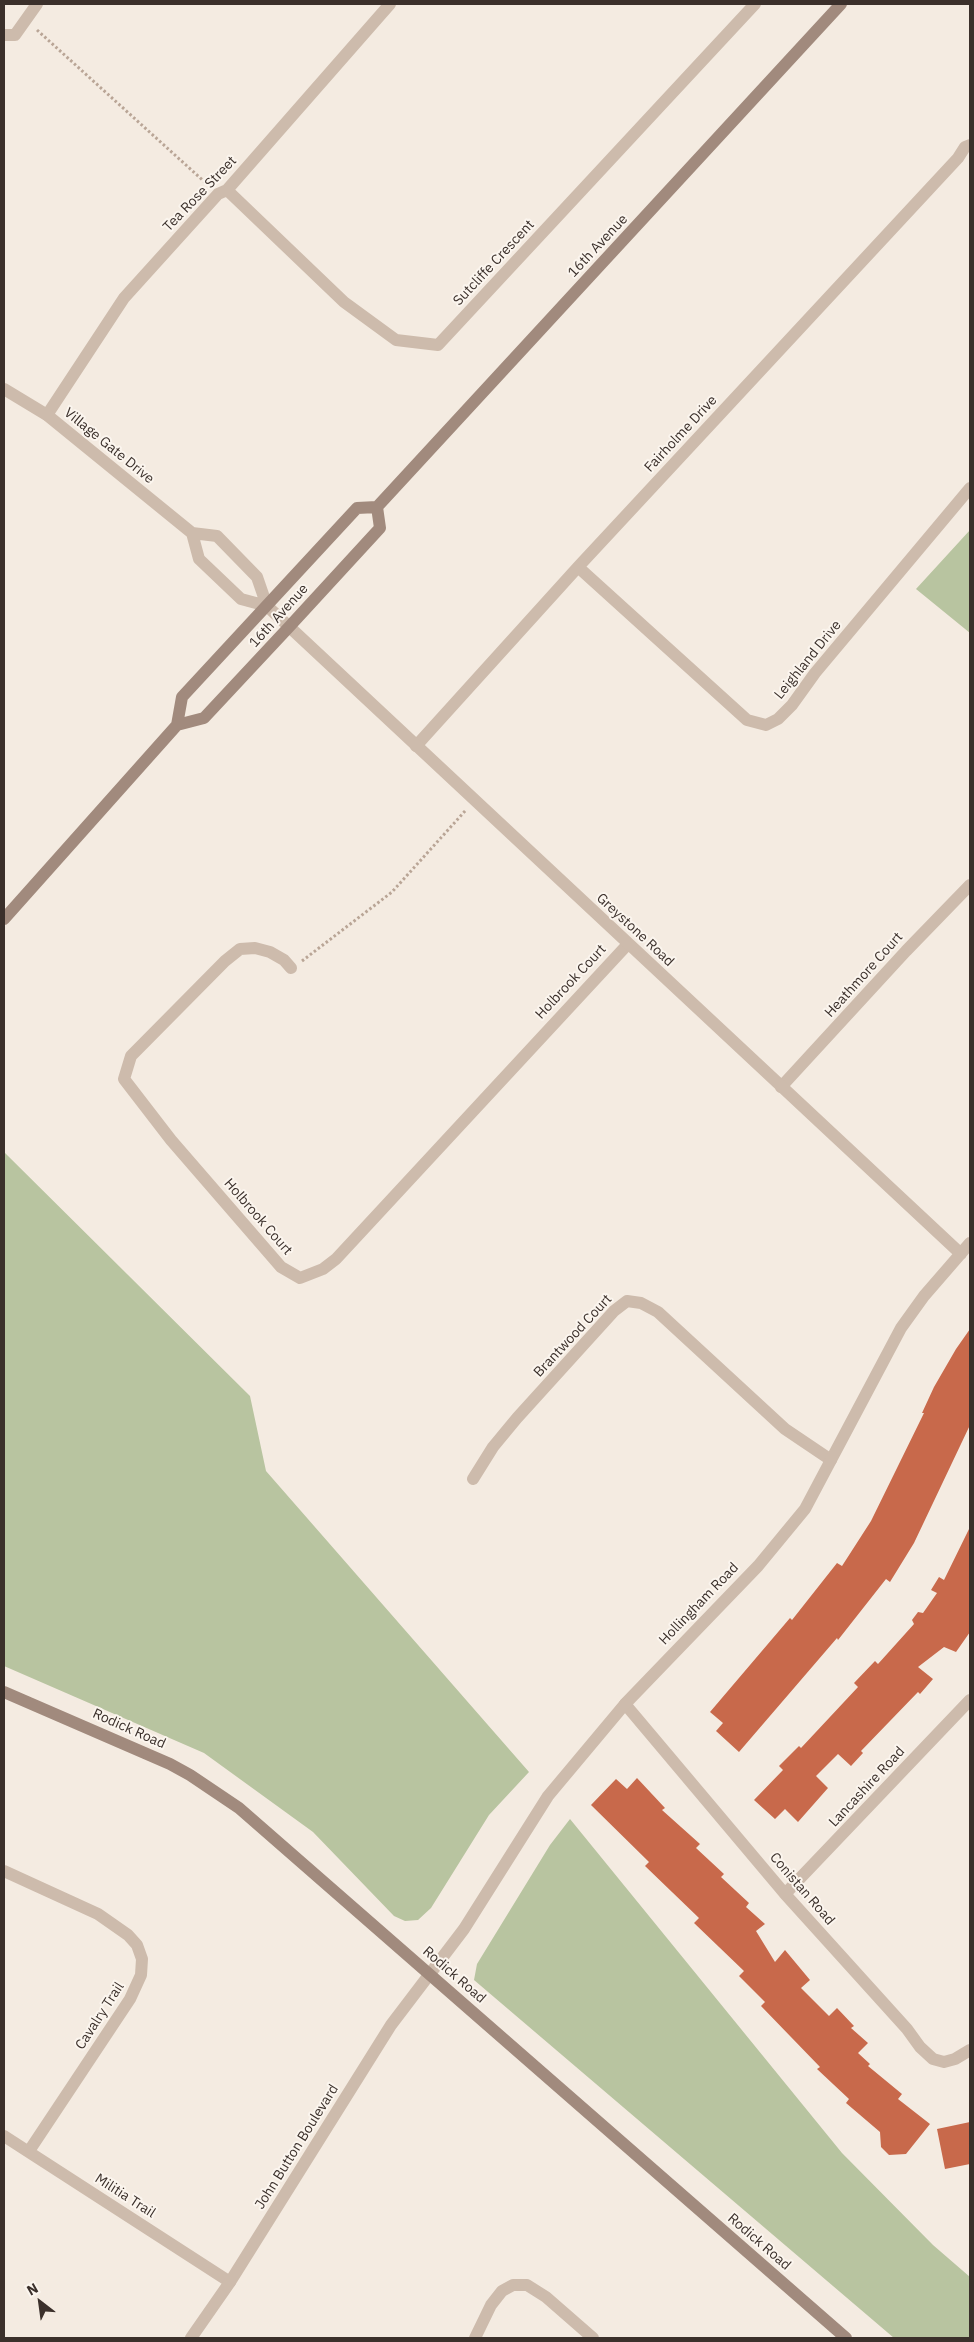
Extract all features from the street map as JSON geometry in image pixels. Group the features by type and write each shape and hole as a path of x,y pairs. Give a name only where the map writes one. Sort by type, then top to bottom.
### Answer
{"main road":[{"name":"16th Avenue","path":"377,507 380,528 204,718 177,725 182,697 357,508 377,507 841,4"},
{"path":"4,919 177,725"},
{"name":"Rodick Road","path":"4,1692 170,1764 217,1792 265,1830 846,2338"}],"street":[{"path":"4,35 14,35 37,4"},
{"name":"Tea Rose Street","path":"47,415 124,298 222,192 390,4"},
{"name":"Sutcliffe Crescent","path":"222,192 344,302 396,340 438,345 755,4"},
{"name":"Fairholme Drive","path":"416,746 578,567 958,158 965,147 970,145"},
{"name":"Village Gate Drive","path":"4,389 47,415 192,533"},
{"name":"Leighland Drive","path":"578,567 747,720 766,725 778,719 792,704 821,666 970,488"},
{"path":"192,533 217,536 257,576 267,606 241,599 199,559 192,533"},
{"name":"Greystone Road","path":"267,606 961,1254"},
{"name":"Heathmore Court","path":"781,1087 906,951 970,885"},
{"name":"Holbrook Court","path":"291,968 284,960 270,952 255,948 240,949 225,961 131,1056 124,1079 171,1140 281,1267 300,1278 311,1276 336,1259 628,944"},
{"name":"Hollingham Road","path":"430,1974 464,1929 548,1796 625,1704 758,1566 788,1530 816,1490 901,1328 924,1296 970,1243"},
{"name":"Brantwood Court","path":"473,1480 492,1447 614,1311 627,1301 641,1303 658,1312 785,1429 831,1460"},
{"name":"Lancashire Road","path":"786,1894 970,1700"},
{"name":"Conistan Road","path":"625,1704 786,1894 907,2029 920,2047 933,2059 944,2062 955,2059 970,2050"},
{"name":"Cavalry Trail","path":"4,1871 98,1914 128,1935 137,1946 142,1959 141,1975 130,1999 29,2151"},
{"name":"John Button Boulevard","path":"191,2338 230,2282 391,2025 430,1974"},
{"name":"Militia Trail","path":"4,2136 230,2282"},
{"path":"474,2338 491,2305 502,2291 514,2286 528,2285 546,2297 593,2338"}],"path":[{"path":"25,20 222,192"},
{"path":"291,968 315,952 392,892 475,801"}],"green space":[{"path":"970,530 970,633 916,589"},
{"path":"4,1152 250,1396 266,1471 529,1772 489,1815 431,1908 418,1920 405,1921 394,1916 313,1832 204,1753 4,1666"},
{"path":"570,1819 842,2153 933,2245 970,2277 970,2338 894,2338 474,1980 477,1964 550,1845"}],"building":[{"path":"970,1329 970,1425 914,1543 890,1582 886,1579 838,1640 837,1638 739,1752 716,1731 723,1723 710,1712 790,1618 792,1620 837,1563 842,1566 871,1521 924,1413 922,1413 934,1387"},
{"path":"970,1527 970,1632 956,1652 944,1647 918,1667 933,1679 861,1751 863,1753 851,1766 838,1754 816,1776 828,1788 798,1822 785,1809 775,1819 754,1800 783,1770 779,1766 799,1746 801,1748 858,1687 854,1683 875,1661 878,1664 914,1624 912,1620 918,1612 923,1613 937,1593 931,1590 939,1577 944,1580"},
{"path":"637,1778 665,1808 662,1810 700,1844 696,1848 724,1874 721,1877 749,1903 746,1907 765,1924 756,1931 775,1962 785,1950 810,1980 801,1988 829,2016 837,2008 854,2026 851,2028 868,2043 858,2053 870,2064 868,2066 902,2094 898,2099 930,2124 906,2154 889,2155 881,2147 880,2132 846,2103 849,2099 817,2069 820,2067 761,2006 765,2002 739,1976 744,1971 694,1923 699,1918 645,1866 649,1862 591,1805 616,1779 627,1789"},
{"path":"970,2122 970,2164 945,2169 937,2129"}]}
